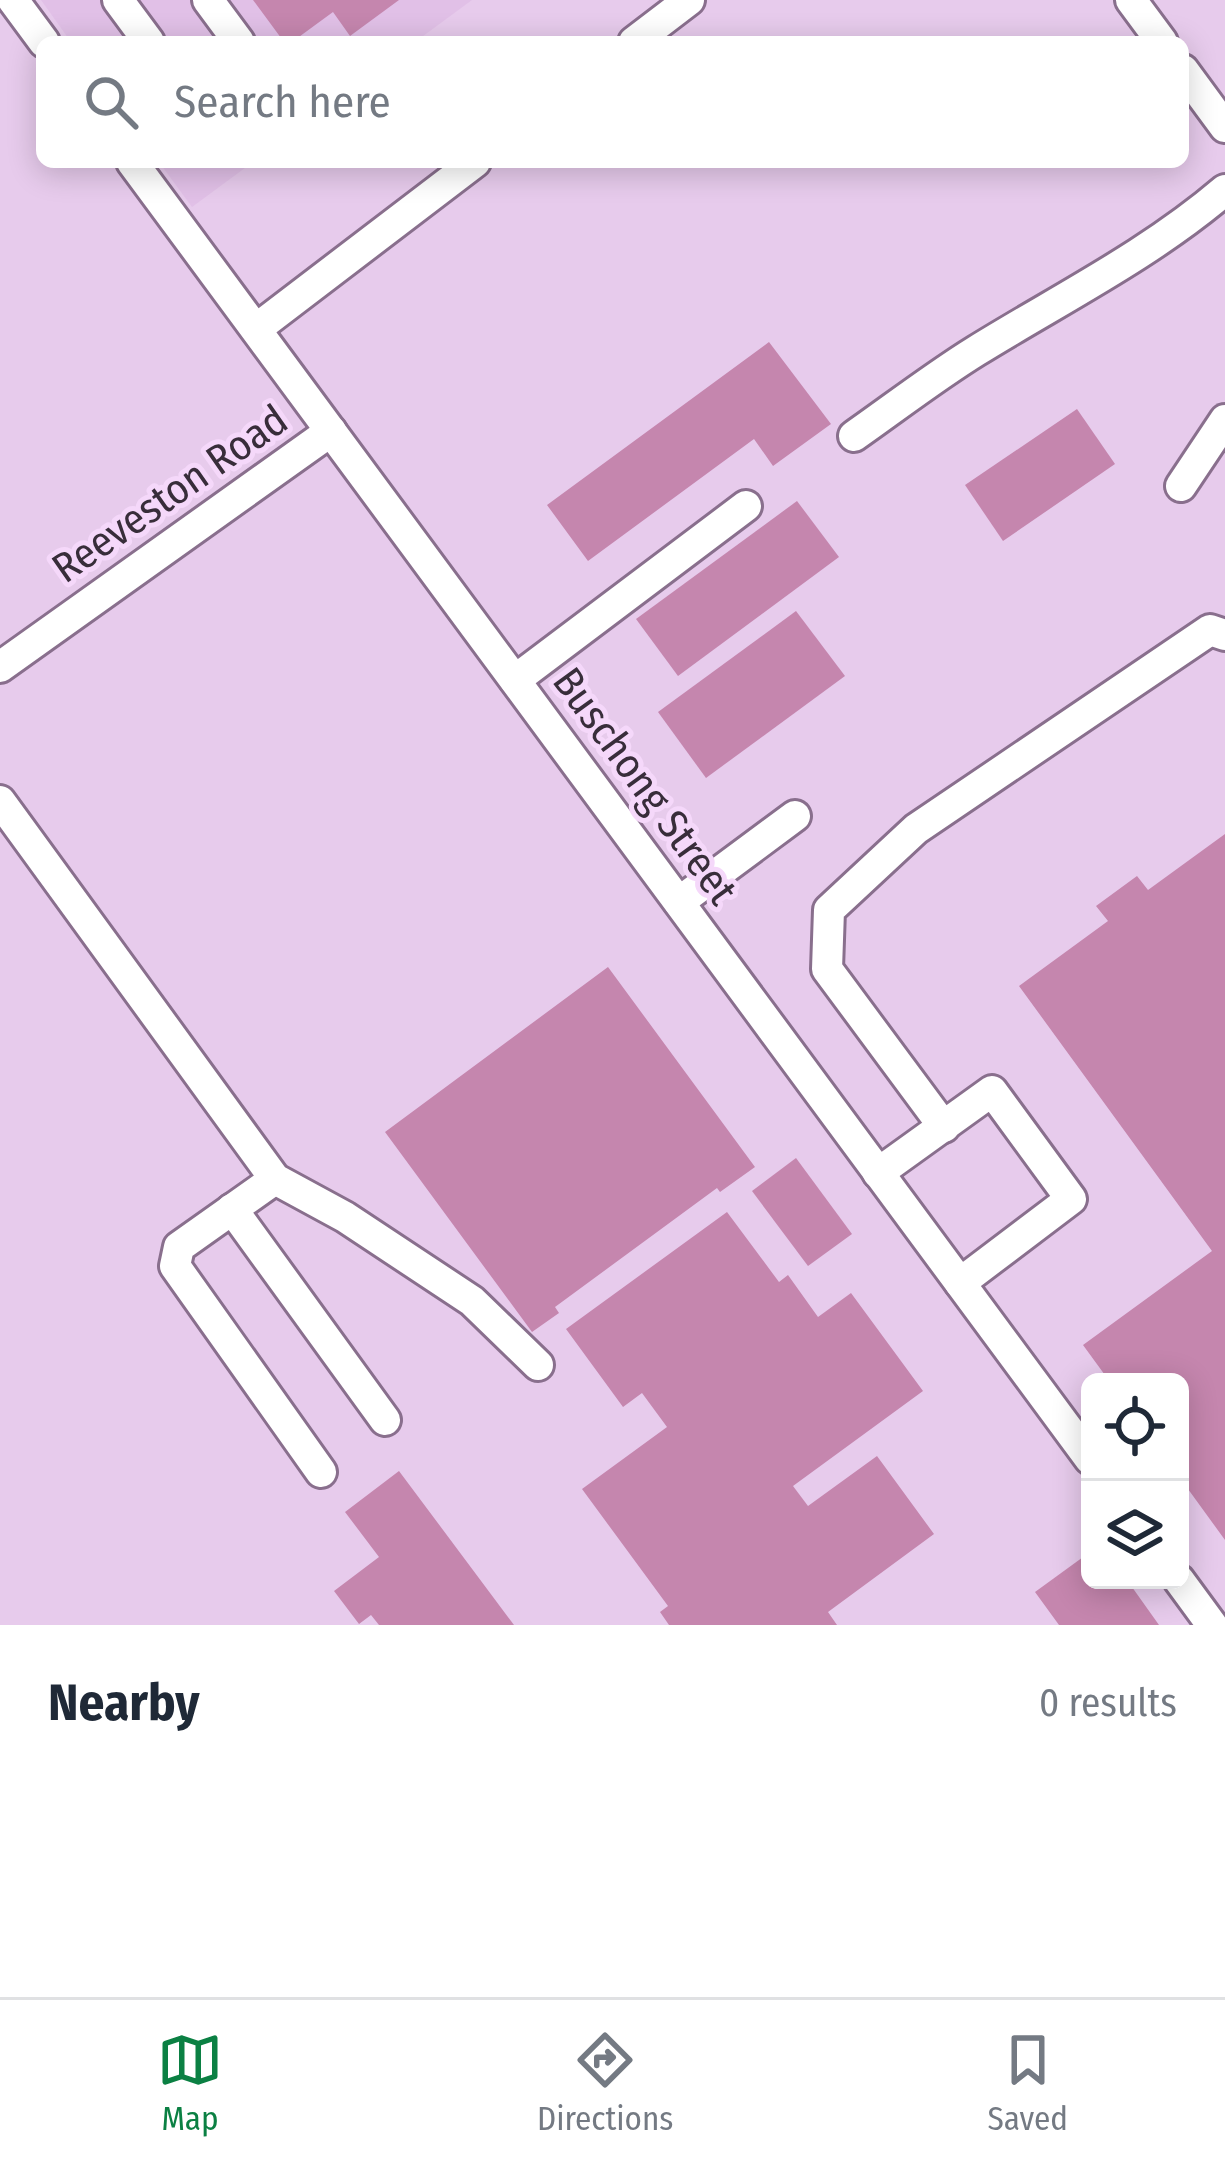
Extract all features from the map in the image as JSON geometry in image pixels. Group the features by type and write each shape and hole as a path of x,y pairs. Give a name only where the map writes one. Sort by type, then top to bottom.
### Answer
{"street":[{"path":"13,0 40,36"},
{"path":"118,0 145,36"},
{"path":"208,0 235,36"},
{"path":"642,36 689,0"},
{"path":"1132,0 1158,36"},
{"path":"1189,78 1225,127"},
{"name":"Buschong Street","path":"146,168 256,329 1081,1447"},
{"path":"256,329 467,168"},
{"path":"854,436 975,352 1064,302 1192,218 1225,190"},
{"path":"1181,486 1225,420"},
{"name":"Reeveston Road","path":"0,667 331,431"},
{"path":"515,680 746,506"},
{"path":"944,1126 826,969 829,910 916,829 1210,630 1225,634"},
{"path":"0,801 275,1179 345,1217 472,1301 538,1365"},
{"path":"679,902 795,816"},
{"path":"878,1173 992,1091 1071,1199 960,1283"},
{"path":"275,1179 179,1246 175,1266 321,1472"},
{"path":"232,1209 386,1420"},
{"path":"1186,1589 1212,1625"}],"shaded area":[{"path":"41,0 472,0 423,36 67,36"},
{"path":"163,168 245,168 192,207"}],"building":[{"path":"253,0 399,0 350,36 333,12 300,36 280,36"},
{"path":"769,342 831,424 773,466 754,439 588,561 547,505"},
{"path":"1077,409 1115,464 1003,541 965,485"},
{"path":"797,501 839,557 678,676 636,619"},
{"path":"796,611 845,676 706,778 658,712"},
{"path":"1225,834 1225,1540 1189,1490 1189,1373 1103,1373 1083,1345 1212,1251 1019,986 1108,921 1096,906 1137,876 1148,890"},
{"path":"608,967 755,1167 720,1192 717,1188 555,1307 559,1313 532,1332 385,1132"},
{"path":"796,1158 852,1234 808,1266 752,1191"},
{"path":"727,1212 779,1282 788,1275 818,1317 851,1293 923,1391 793,1486 808,1506 877,1456 934,1534 828,1612 837,1625 669,1625 660,1612 668,1606 582,1489 667,1427 642,1393 623,1407 566,1329"},
{"path":"399,1471 514,1625 379,1625 371,1615 359,1624 334,1591 379,1557 345,1512"},
{"path":"1081,1559 1081,1589 1133,1589 1159,1625 1059,1625 1035,1592"}]}
